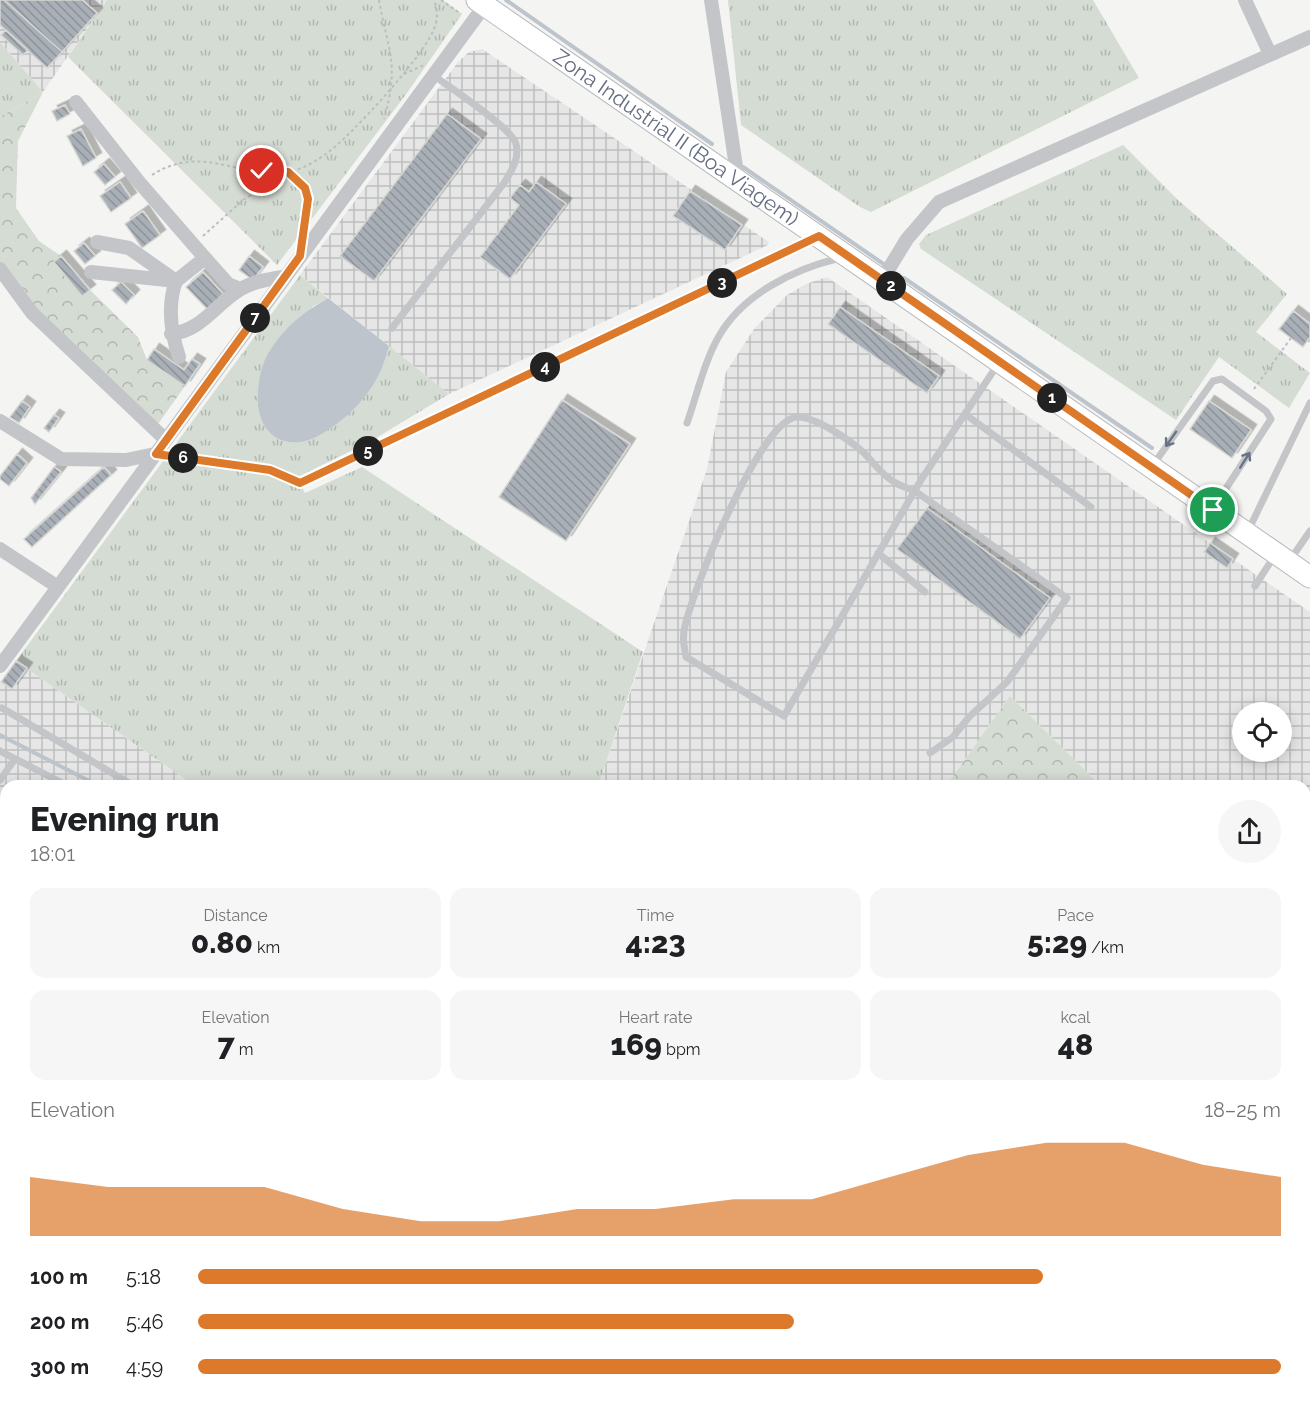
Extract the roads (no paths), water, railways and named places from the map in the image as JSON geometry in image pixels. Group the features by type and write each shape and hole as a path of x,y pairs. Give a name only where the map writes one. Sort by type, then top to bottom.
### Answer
{"main road":[{"name":"Zona Industrial II (Boa Viagem)","path":"478,9 738,180 1310,577"}],"street":[{"path":"711,0 738,180"},
{"path":"1245,0 1270,54"},
{"path":"0,666 433,75 478,9"},
{"path":"882,280 907,238 939,202 1310,37"},
{"path":"76,102 192,246 228,284 240,289"},
{"path":"97,242 129,248 176,281"},
{"path":"179,357 171,334 172,292 176,281 205,258"},
{"path":"0,269 32,313 166,440"},
{"path":"91,272 176,281"},
{"path":"171,334 187,332 197,326 240,289 286,276"},
{"path":"0,421 61,459 126,460 156,454"},
{"path":"0,549 58,587"}],"lane":[{"path":"392,328 504,183 511,173 516,153 516,145 507,131 433,75"},
{"path":"300,483 819,236"},
{"path":"687,423 719,336 736,314 786,276 815,264 848,256"},
{"path":"930,753 952,737 969,717 1007,682 1066,598 915,491 894,482 850,442 816,422 806,417 794,417 783,422 756,459 713,545 685,627 683,643 686,657 784,716 915,491 1000,362"},
{"path":"1152,467 1213,381 1222,379 1270,414 1270,419 1213,510"},
{"path":"1247,533 1310,403"},
{"path":"965,414 1091,507"},
{"path":"1255,586 1310,531"},
{"path":"879,553 925,592"},
{"path":"3,708 124,780"},
{"path":"0,751 56,780"},
{"path":"0,780 15,759"}],"waterway":[{"path":"506,0 712,144"},
{"path":"743,167 885,265"},
{"path":"904,278 1152,448"},
{"path":"0,735 87,780"}]}
